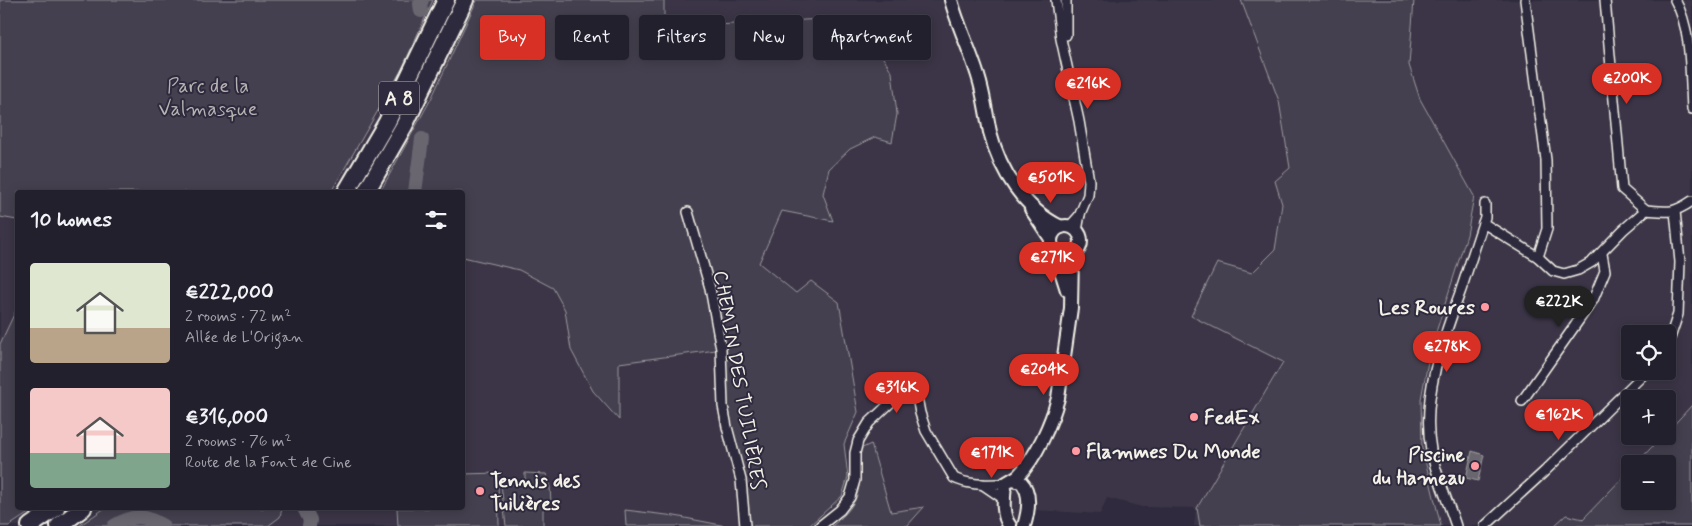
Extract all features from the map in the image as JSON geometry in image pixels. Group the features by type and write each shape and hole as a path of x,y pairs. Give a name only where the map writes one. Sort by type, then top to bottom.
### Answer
{"highway":[{"name":"A 8","path":"347,190 387,122 446,0"},
{"name":"A 8","path":"367,190 404,126 465,0"},
{"path":"30,526 53,510"},
{"path":"59,526 80,510"}],"main road":[{"path":"951,0 960,30 978,76 996,150 1007,174 1051,239 1065,278 1071,308"},
{"path":"1028,203 1050,222 1069,228 1081,239 1081,244 1072,255 1064,256 1056,252"},
{"path":"1051,239 1054,232 1069,228"},
{"path":"1023,525 1028,514 1026,489 1032,459 1056,405 1063,371 1071,308 1072,255"},
{"path":"1010,526 1005,518 1004,499 1008,482 1018,476 1032,459"},
{"path":"1008,482 1022,482 1026,489"}],"street":[{"path":"1056,0 1061,39 1089,181 1088,195 1080,214 1069,228"},
{"path":"1066,0 1067,65"},
{"path":"1525,0 1546,160 1547,229 1538,258"},
{"path":"1605,0 1622,189 1646,210 1670,212 1692,201"},
{"path":"1675,0 1682,12 1689,50 1692,110"},
{"path":"1456,526 1431,450 1429,431 1431,395 1434,374 1451,318 1484,222 1485,204"},
{"path":"1484,222 1538,258 1553,271 1564,274 1578,270 1592,262 1602,254 1623,230 1646,210"},
{"path":"1674,325 1678,314 1680,262 1675,211"},
{"name":"CHEMIN DES TUILIÈRES","path":"688,212 710,288 721,349 723,406 726,427 741,480 745,526"},
{"path":"1522,401 1593,300 1605,271 1602,254"},
{"path":"1485,526 1545,471 1638,380"},
{"path":"820,526 840,510 850,497 855,480 855,453 858,440 869,423 903,391 911,392 917,397 926,431 954,478 962,482 982,484 1008,482"},
{"path":"982,484 1004,499"}],"shaded area":[{"path":"0,0 1692,0 1692,503 1648,526 1194,526 1196,508 1142,507 1107,498 1100,514 1034,510 1031,526 0,526"},
{"name":"Piscine du Hameau","path":"1472,451 1484,455 1478,481 1466,478"}],"green space":[{"name":"Parc de la Valmasque","path":"0,0 433,0 402,69 332,190 15,190 15,220 0,217"},
{"path":"477,0 664,0 664,15 639,15 639,60 725,60 725,25 735,24 735,60 803,60 803,20 813,20 813,60 884,60 892,72 897,114 892,142 875,137 850,149 829,169 823,194 833,221 782,211 759,263 796,293 811,281 839,302 858,412 844,444 848,477 842,496 809,526 750,526 741,469 716,350 619,363 619,420 593,391 571,350 565,310 553,288 519,270 465,257 465,190 381,190 432,97"},
{"path":"1241,0 1414,0 1409,65 1420,99 1474,196 1467,235 1430,351 1421,399 1422,448 1441,526 1200,526 1197,508 1283,362 1191,316 1217,263 1252,273 1275,250 1282,204 1275,181 1290,168 1279,101"},
{"path":"15,312 15,510 33,510 9,526 0,526 0,344"},
{"path":"1692,405 1692,526 1554,526 1566,515 1583,519 1621,479 1621,510 1676,510 1676,455 1644,455 1654,445 1676,445 1676,422"},
{"path":"871,444 891,512 924,507 907,526 832,526 850,509 855,501 860,474 858,450"},
{"name":"Tennis des Tuilières","path":"498,473 499,526 398,526 397,510 465,510 465,474"},
{"path":"525,473 546,474 550,487 551,502 543,510 543,526 506,526 501,484 525,484"},
{"path":"102,510 282,510 280,517 268,526 79,526"},
{"path":"625,510 675,516 726,526 626,526"}],"waterway":[{"path":"421,11 420,4 422,0"},
{"path":"415,190 422,139"},
{"path":"305,510 310,520 309,526"},
{"path":"114,526 128,519 139,517 150,519 163,526"}],"place":[{"name":"Les Roures","path":"1485,307"},
{"name":"FedEx","path":"1194,417"},
{"name":"Flammes Du Monde","path":"1076,451"},
{"name":"Piscine du Hameau","path":"1475,466"},
{"name":"Tennis des Tuilières","path":"480,491"}]}
